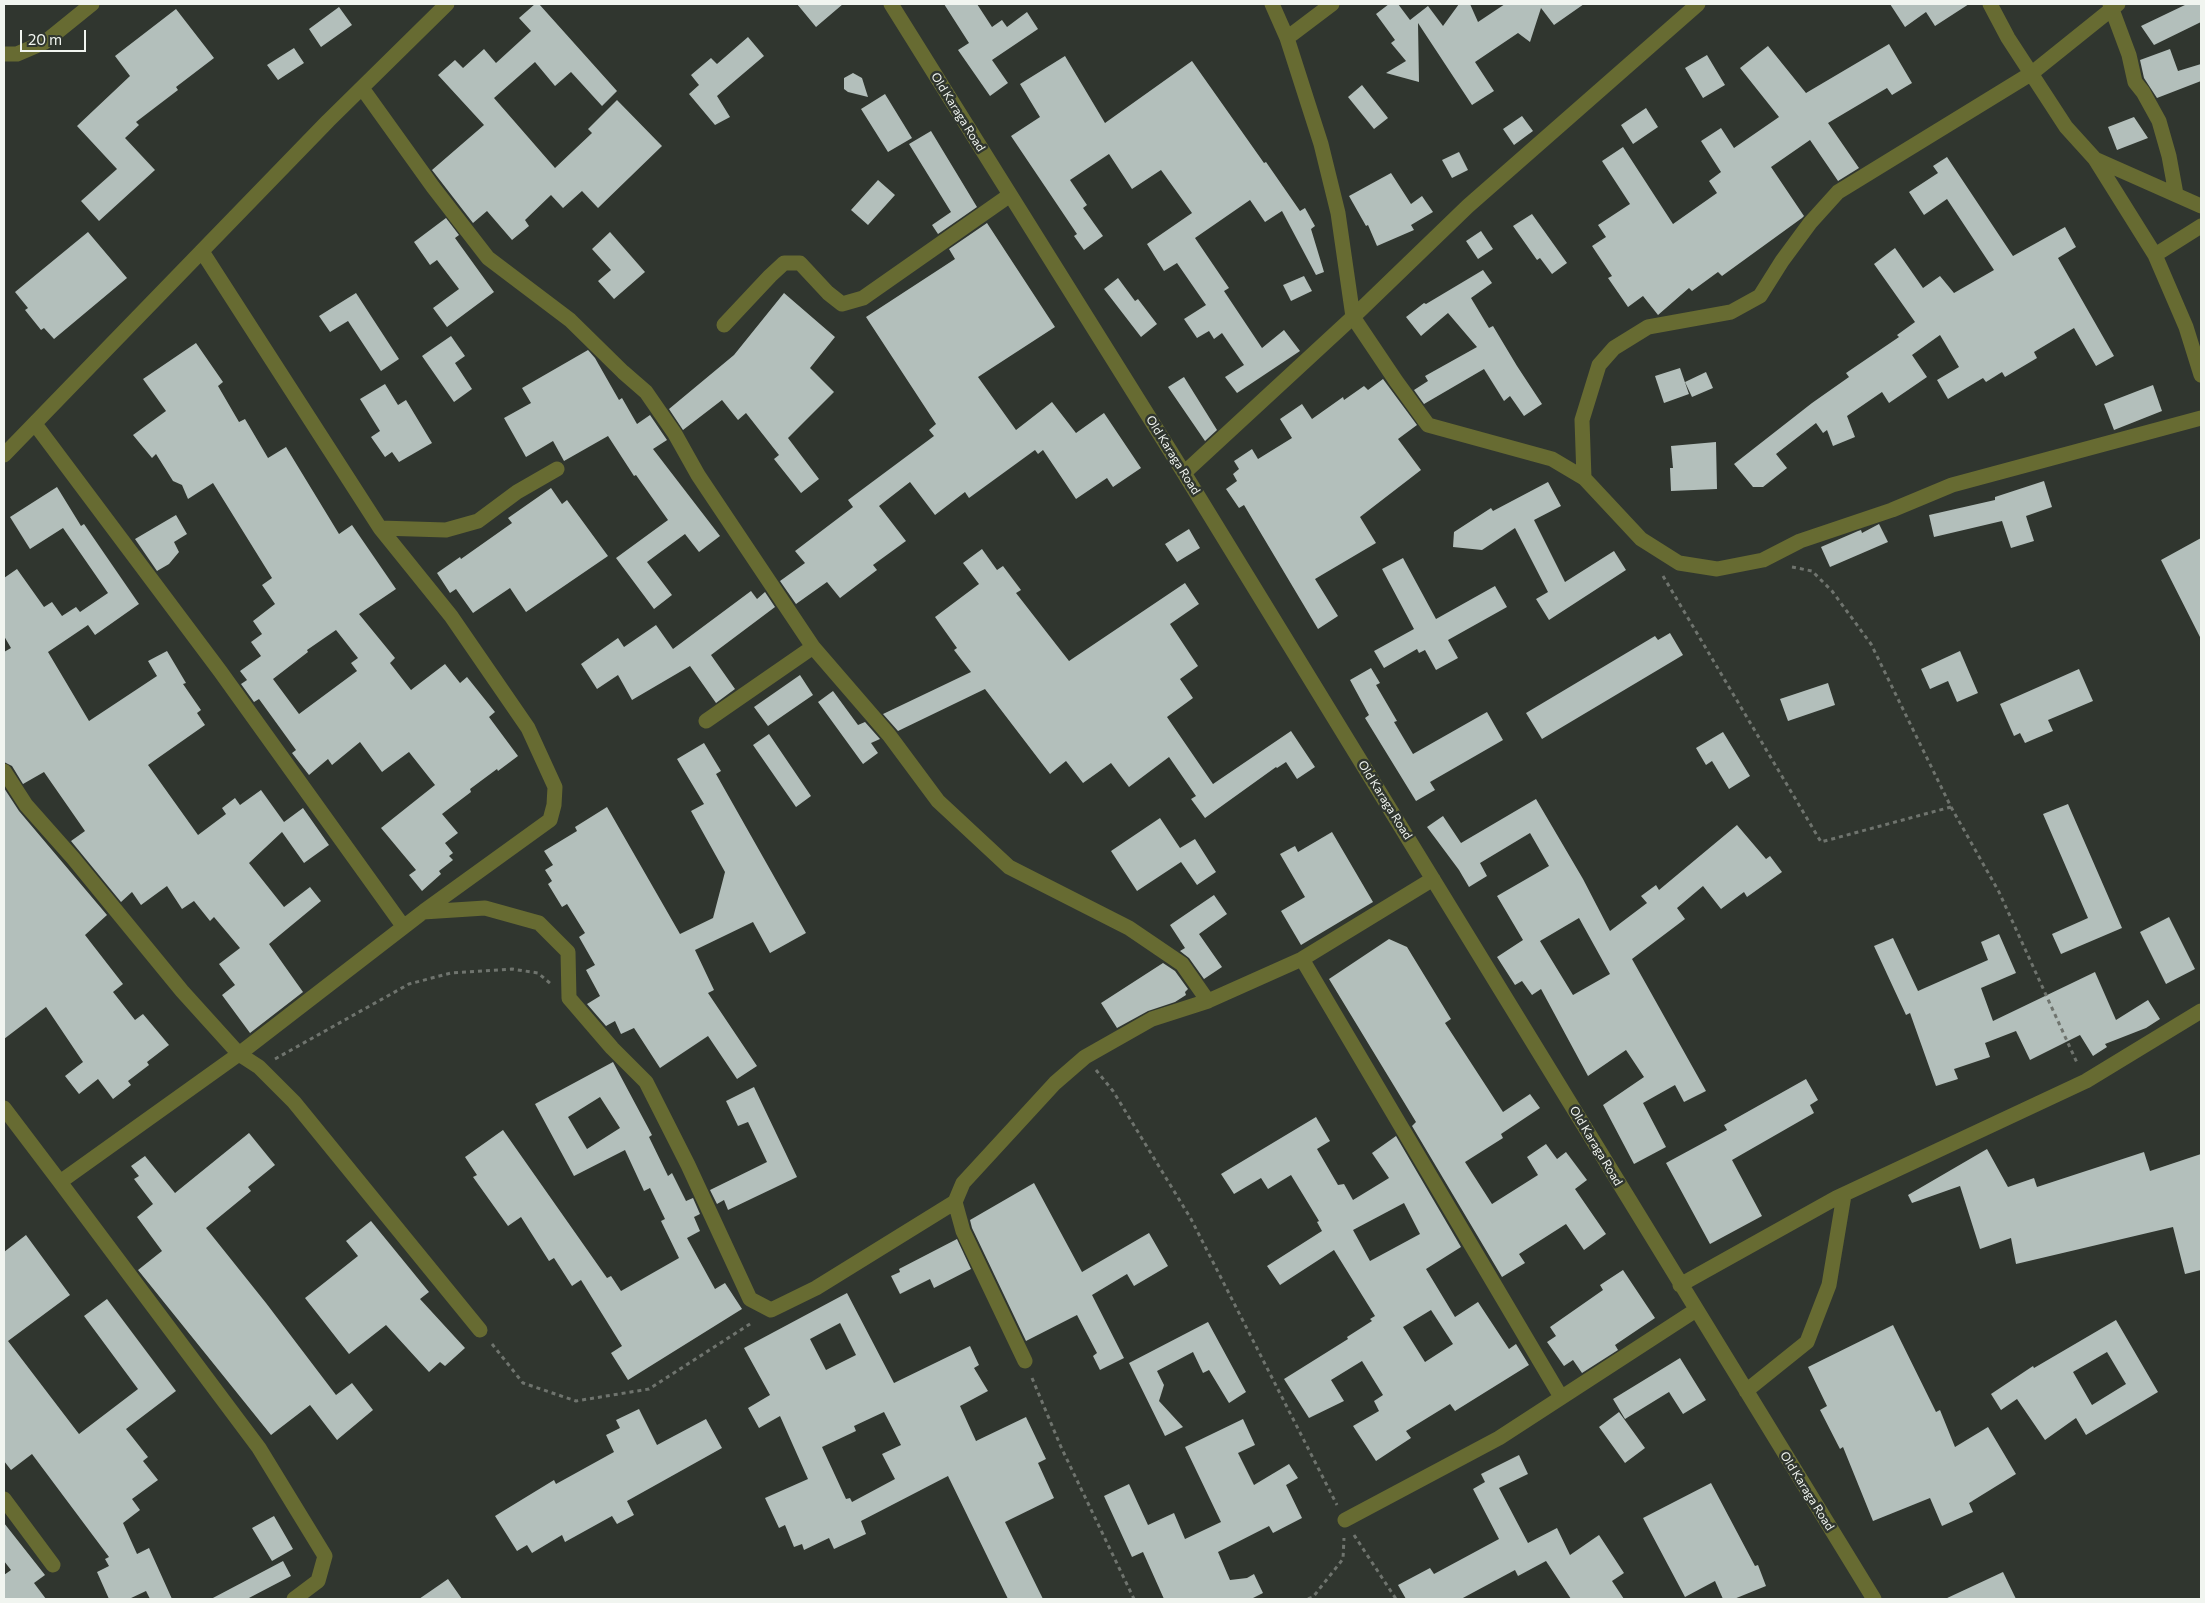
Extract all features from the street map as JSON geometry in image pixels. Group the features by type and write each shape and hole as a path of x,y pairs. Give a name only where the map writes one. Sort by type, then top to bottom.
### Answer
{"street":[{"path":"4,54 17,54 45,42 92,4"},
{"path":"4,455 362,88 447,4"},
{"name":"Old Karaga Road","path":"891,4 1184,473 1874,1599"},
{"path":"1272,4 1287,38 1321,144 1338,214 1353,317 1428,425 1552,459 1584,478 1641,539 1679,562 1717,569 1763,560 1800,541 1892,510 1952,485 2201,418"},
{"path":"1287,38 1332,4"},
{"path":"1184,473 1353,317 1468,206 1698,4"},
{"path":"1990,4 2008,38 2066,127 2095,159 2155,255 2186,327 2201,375"},
{"path":"1584,478 1582,420 1599,365 1614,348 1648,327 1731,312 1760,296 1810,222 1838,192 2032,73 2113,5 2129,55 2135,82 2143,92 2159,121 2169,156 2176,194"},
{"path":"362,88 433,187 488,258 570,320 622,372 646,392 675,434 698,475 813,647 889,735 938,801 1009,867 1129,928 1182,964 1208,1001"},
{"path":"2095,159 2201,206"},
{"path":"724,325 784,263 800,263 828,293 842,304 863,298 1010,195"},
{"path":"2155,255 2201,226"},
{"path":"60,1182 239,1054 403,926 550,820 554,805 555,787 528,728 451,616 380,528 203,253"},
{"path":"35,424 220,671 403,926"},
{"path":"380,528 446,530 478,521 517,492 557,469"},
{"path":"706,721 813,647"},
{"path":"4,771 26,805 73,858 182,991 239,1054 259,1067 294,1102 480,1330"},
{"path":"423,912 485,908 539,923 568,952 569,998 612,1048 646,1082 688,1165 750,1299 772,1310 816,1288 955,1202 964,1183 1042,1097 1085,1057 1152,1019 1208,1001 1302,959 1433,879"},
{"path":"1302,959 1561,1398"},
{"path":"1680,1285 1844,1195 2086,1082 2201,1010"},
{"path":"4,1108 260,1448 325,1556 318,1581 294,1599"},
{"path":"1746,1391 1807,1342 1829,1285 1844,1195"},
{"path":"955,1202 963,1231 1025,1361"},
{"path":"1344,1520 1499,1438 1696,1310"},
{"path":"4,1499 53,1565"}],"path":[{"path":"1763,560 1812,571 1832,591 1871,644 1951,807 1999,892 2086,1082"},
{"path":"1661,572 1822,842 1951,807"},
{"path":"259,1067 409,984 451,973 512,969 538,973 569,998"},
{"path":"1085,1057 1113,1091 1191,1219 1344,1520 1396,1599"},
{"path":"480,1330 523,1383 576,1401 649,1389 772,1310"},
{"path":"1025,1361 1061,1446 1134,1599"},
{"path":"1308,1599 1313,1596 1343,1559 1344,1520"}],"building":[{"path":"535,4 539,4 617,91 602,106 571,72 555,86 535,62 494,98 555,168 592,133 588,129 617,100 662,146 598,208 582,191 563,208 551,195 525,220 529,226 512,240 487,211 473,223 432,170 484,125 438,75 455,60 463,68 484,49 496,63 531,31 519,18"},
{"path":"797,4 843,4 816,27"},
{"path":"944,4 977,4 992,27 1002,20 1007,27 1027,12 1038,29 992,60 1008,83 990,96 958,50 969,43"},
{"path":"1389,4 1398,4 1410,20 1428,6 1443,26 1459,4 1470,4 1478,22 1505,4 1584,4 1554,25 1541,8 1530,42 1518,33 1475,62 1494,91 1472,105 1418,23 1419,82 1386,73 1406,61 1391,43 1395,40 1376,14"},
{"path":"1890,4 1969,4 1935,26 1926,12 1905,27"},
{"path":"2187,4 2201,4 2201,22 2154,45 2141,26"},
{"path":"339,7 352,25 321,47 309,29"},
{"path":"176,9 214,58 176,87 178,90 136,122 139,125 125,138 155,170 99,221 81,201 117,169 77,126 130,76 115,56"},
{"path":"748,37 764,56 717,96 730,117 715,125 689,94 699,85 691,75 711,58 717,64"},
{"path":"1889,44 1912,83 1892,95 1887,88 1828,123 1859,168 1838,181 1810,140 1771,167 1804,216 1802,218 1722,276 1718,272 1692,291 1689,288 1658,315 1643,296 1628,307 1608,278 1612,276 1592,246 1606,237 1598,225 1630,204 1602,161 1623,147 1673,224 1717,193 1709,181 1721,172 1701,141 1721,128 1734,148 1779,117 1740,68 1768,46 1806,93"},
{"path":"294,48 304,63 278,80 267,65"},
{"path":"2170,49 2178,71 2201,64 2201,81 2157,98 2144,78 2140,60"},
{"path":"1707,55 1725,85 1703,98 1685,68"},
{"path":"1065,56 1105,123 1192,61 1264,163 1266,162 1300,211 1305,208 1315,226 1311,229 1324,272 1316,275 1282,211 1265,222 1250,200 1195,238 1229,288 1224,291 1262,348 1284,330 1300,351 1237,393 1225,377 1244,365 1222,333 1214,339 1209,331 1197,338 1184,319 1206,305 1177,263 1164,271 1147,244 1192,213 1161,170 1132,189 1109,154 1070,180 1087,205 1083,208 1103,236 1084,250 1074,236 1077,234 1011,136 1040,117 1020,84"},
{"path":"853,73 862,78 868,97 848,92 844,89 844,78"},
{"path":"1362,85 1388,118 1374,129 1348,97"},
{"path":"885,94 912,138 888,152 861,109"},
{"path":"1646,108 1658,127 1633,144 1621,125"},
{"path":"1522,116 1533,131 1514,145 1503,129"},
{"path":"2134,117 2148,138 2117,150 2108,127"},
{"path":"931,131 977,207 938,234 932,225 951,212 909,144"},
{"path":"1459,152 1468,170 1452,178 1442,160"},
{"path":"1947,157 2013,256 2065,227 2076,247 2058,258 2114,356 2096,366 2074,328 2034,352 2037,358 2005,377 2002,372 1986,382 1983,378 1948,399 1937,380 1959,367 1940,335 1912,355 1927,377 1889,403 1882,392 1847,416 1855,437 1833,446 1827,430 1823,433 1816,423 1776,454 1787,468 1763,487 1753,487 1734,464 1812,403 1849,377 1846,373 1899,337 1897,335 1915,322 1874,264 1895,248 1923,288 1940,276 1954,293 1994,270 1947,199 1924,215 1909,192 1938,173 1933,166"},
{"path":"1391,173 1411,204 1422,196 1433,212 1411,225 1414,230 1377,246 1368,225 1366,226 1349,196"},
{"path":"878,180 895,195 868,225 851,210"},
{"path":"1532,214 1567,263 1552,274 1540,258 1537,260 1513,226"},
{"path":"446,218 459,235 455,238 494,292 447,327 433,308 459,289 437,260 430,265 414,242"},
{"path":"987,223 1055,327 978,377 1016,430 1052,402 1076,433 1104,413 1141,468 1113,487 1107,478 1076,499 1043,450 1038,454 1035,450 969,498 965,492 935,515 910,482 879,506 906,541 873,565 877,570 840,598 827,582 796,604 780,581 805,563 795,551 853,507 848,500 934,436 929,430 936,424 866,317 955,259 949,249"},
{"path":"1481,231 1493,249 1478,259 1466,241"},
{"path":"88,232 127,278 54,339 44,328 41,330 25,310 28,308 15,292"},
{"path":"610,232 645,272 614,299 598,281 611,270 592,249"},
{"path":"1483,270 1492,283 1471,298 1489,328 1493,326 1542,404 1524,416 1510,396 1504,401 1484,369 1424,404 1414,390 1428,381 1425,376 1477,347 1448,313 1421,336 1406,317 1424,303 1426,304"},
{"path":"1304,276 1312,291 1291,301 1283,285"},
{"path":"1118,278 1135,301 1138,299 1157,324 1141,337 1104,289"},
{"path":"356,293 399,359 381,371 348,321 330,332 319,316"},
{"path":"784,293 835,337 810,368 834,392 788,438 819,479 801,493 774,459 779,455 746,413 738,420 722,400 683,430 669,409 734,355"},
{"path":"451,336 465,356 455,363 472,389 454,402 422,356"},
{"path":"196,343 223,382 218,386 239,422 245,419 268,458 286,447 339,534 352,525 396,589 359,614 395,658 390,663 411,690 445,664 460,683 467,677 495,712 489,717 518,756 470,789 471,792 442,814 458,833 445,843 453,853 449,856 453,860 439,871 441,874 422,891 409,875 416,870 381,828 435,785 409,752 382,772 360,742 332,765 328,759 309,775 292,753 296,750 259,699 254,702 241,684 247,680 240,671 261,656 251,642 262,634 253,621 275,604 262,585 272,578 213,483 188,499 182,485 173,481 156,454 152,458 133,435 166,411 143,379","holes":["336,630 358,658 351,663 357,671 299,714 273,679 308,652 307,650"]},
{"path":"588,350 595,358 619,400 622,398 637,424 650,415 667,440 653,449 720,536 699,552 685,534 647,562 672,595 654,609 616,558 668,520 636,475 634,476 608,436 564,461 553,441 526,457 504,418 531,403 522,388"},
{"path":"1680,368 1689,394 1664,403 1655,376"},
{"path":"1706,372 1713,388 1692,397 1685,382"},
{"path":"1184,377 1217,430 1205,441 1168,387"},
{"path":"1383,379 1417,425 1398,439 1421,470 1360,517 1376,543 1315,579 1338,616 1318,629 1244,505 1239,508 1226,489 1237,481 1233,474 1239,469 1234,461 1252,449 1258,459 1292,438 1280,419 1302,404 1312,419 1343,397 1344,400 1364,386 1368,390"},
{"path":"385,384 398,405 406,400 432,443 399,462 392,452 385,457 371,437 380,431 360,399"},
{"path":"2153,385 2162,411 2114,430 2104,404"},
{"path":"1716,442 1717,489 1671,491 1670,468 1673,468 1671,446"},
{"path":"2044,481 2052,507 2026,516 2034,541 2011,548 2002,521 1934,537 1929,515 1995,500 1995,497"},
{"path":"1548,482 1561,506 1534,520 1565,582 1614,551 1626,570 1549,620 1536,599 1548,592 1515,528 1482,550 1453,547 1454,532 1491,508 1493,511"},
{"path":"57,487 81,526 84,524 139,604 95,635 88,625 48,652 89,721 157,676 148,661 167,651 186,683 183,684 201,710 197,713 205,725 148,765 198,835 226,814 222,808 235,798 240,805 261,790 284,822 303,808 329,845 304,863 282,832 249,863 284,907 310,887 321,901 269,944 303,992 250,1033 222,995 235,985 219,964 240,948 214,917 210,921 194,901 182,909 167,886 141,905 132,892 121,902 71,841 85,831 44,772 23,784 12,766 4,762 4,652 11,648 4,636 4,578 17,569 44,607 52,602 62,616 76,607 80,612 108,593 63,528 30,549 10,517"},
{"path":"551,488 562,504 567,500 608,556 526,612 510,588 473,613 456,589 450,593 437,573 460,557 461,559 512,523 508,518"},
{"path":"176,515 187,534 174,542 179,552 169,564 157,571 135,539"},
{"path":"1879,524 1888,542 1830,567 1821,547 1858,531 1861,530 1862,533"},
{"path":"1189,529 1200,548 1177,562 1165,544"},
{"path":"2201,538 2201,639 2161,560"},
{"path":"982,549 997,570 1003,566 1021,590 1016,593 1069,661 1185,583 1199,604 1170,624 1198,666 1180,679 1193,698 1167,717 1213,784 1291,731 1315,767 1297,779 1286,762 1276,767 1205,818 1191,799 1196,796 1169,757 1129,787 1111,763 1083,783 1066,761 1050,774 985,689 898,731 883,714 971,672 954,650 957,648 935,617 979,584 963,563"},
{"path":"1403,558 1436,619 1495,586 1507,607 1448,640 1458,658 1436,670 1425,650 1419,653 1417,649 1384,668 1374,651 1414,629 1382,569"},
{"path":"751,591 757,599 765,592 775,607 711,655 735,689 716,703 690,666 632,700 618,675 597,689 581,664 618,638 624,647 656,625 673,649"},
{"path":"1670,633 1683,655 1542,739 1526,713 1655,636 1658,640"},
{"path":"1960,651 1978,693 1957,702 1948,681 1930,689 1921,669"},
{"path":"1371,668 1380,683 1376,685 1397,721 1394,722 1413,754 1487,712 1503,740 1430,782 1435,790 1416,801 1365,718 1369,715 1350,680"},
{"path":"2079,669 2093,701 2048,720 2053,731 2025,743 2020,733 2014,736 2000,704"},
{"path":"800,675 813,695 768,726 754,707"},
{"path":"1828,683 1835,705 1788,721 1780,699"},
{"path":"833,691 858,725 865,722 880,739 871,743 878,753 863,764 818,702"},
{"path":"1723,732 1750,776 1729,789 1712,761 1706,765 1696,748"},
{"path":"769,734 811,796 796,807 753,745"},
{"path":"704,743 721,771 716,774 806,933 770,953 753,922 695,950 714,990 708,993 757,1066 737,1079 708,1036 660,1068 634,1028 621,1034 615,1021 606,1026 587,1004 600,996 586,970 595,965 579,937 585,933 567,904 562,907 548,884 552,881 545,870 553,865 544,851 577,831 575,827 607,807 680,934 713,918 725,872 691,811 704,804 677,759"},
{"path":"4,788 19,811 107,915 85,935 123,984 113,992 135,1020 143,1014 169,1045 147,1062 149,1065 128,1081 131,1085 113,1099 98,1079 79,1094 65,1076 83,1062 46,1007 4,1039"},
{"path":"1536,799 1583,879 1610,931 1647,903 1641,896 1656,885 1659,890 1737,825 1766,859 1770,856 1782,872 1747,897 1744,892 1721,909 1703,886 1677,908 1685,919 1632,959 1706,1091 1684,1102 1675,1085 1643,1103 1666,1147 1634,1164 1603,1105 1644,1077 1626,1050 1588,1076 1541,989 1532,995 1522,981 1515,985 1497,957 1523,940 1497,896 1549,866 1530,833 1480,863 1487,876 1469,887 1459,870 1427,827 1443,816 1461,843","holes":["1579,918 1610,974 1573,995 1540,941"]},
{"path":"2068,804 2122,928 2061,954 2052,934 2088,918 2043,814"},
{"path":"1160,818 1180,848 1195,839 1216,872 1197,885 1181,862 1137,891 1111,851"},
{"path":"1332,832 1373,902 1301,945 1281,911 1305,897 1280,854 1295,846 1298,852"},
{"path":"1214,895 1227,914 1199,934 1222,967 1204,979 1189,958 1180,951 1185,948 1170,925"},
{"path":"2169,917 2195,969 2166,984 2140,932"},
{"path":"1999,934 2016,973 1981,988 1993,1021 2095,972 2116,1020 2148,1000 2160,1019 2146,1028 2105,1044 2107,1047 2093,1056 2080,1035 2030,1060 2016,1031 1985,1043 1990,1057 1954,1069 1958,1079 1936,1086 1910,1013 1906,1015 1874,946 1893,938 1918,991 1988,960 1981,942"},
{"path":"1389,939 1407,947 1451,1019 1445,1023 1503,1112 1530,1094 1540,1108 1501,1134 1503,1138 1465,1162 1492,1204 1538,1175 1527,1157 1546,1144 1557,1159 1566,1152 1587,1180 1575,1189 1606,1234 1584,1250 1566,1224 1519,1254 1525,1263 1502,1277 1412,1126 1416,1122 1329,979"},
{"path":"1163,963 1175,971 1188,989 1185,992 1186,995 1175,1002 1148,1011 1117,1028 1101,1003"},
{"path":"613,1062 652,1135 649,1137 668,1176 672,1173 686,1201 693,1198 700,1214 694,1217 700,1231 687,1238 715,1289 725,1283 742,1309 628,1380 611,1353 622,1346 581,1280 572,1286 554,1258 549,1261 521,1217 508,1226 473,1177 477,1175 465,1157 503,1130 607,1278 611,1276 621,1291 679,1258 661,1221 665,1219 650,1188 644,1191 625,1150 574,1176 535,1104","holes":["600,1097 620,1128 587,1149 568,1117"]},
{"path":"1806,1079 1818,1100 1810,1105 1814,1113 1732,1160 1762,1216 1710,1244 1666,1163 1727,1130 1724,1125"},
{"path":"754,1087 797,1177 728,1210 724,1200 717,1204 710,1190 767,1162 748,1122 738,1126 726,1101"},
{"path":"1316,1117 1330,1141 1317,1149 1338,1185 1344,1184 1353,1200 1389,1178 1372,1153 1396,1136 1461,1247 1426,1269 1455,1317 1478,1302 1509,1349 1516,1344 1529,1365 1455,1411 1450,1404 1406,1431 1411,1438 1376,1461 1353,1426 1379,1411 1374,1401 1383,1395 1362,1361 1331,1380 1344,1401 1309,1418 1284,1379 1348,1339 1347,1337 1372,1321 1370,1319 1375,1316 1334,1250 1280,1285 1267,1266 1322,1231 1317,1222 1319,1221 1291,1175 1268,1189 1261,1178 1234,1194 1221,1174","holes":["1404,1203 1420,1234 1370,1261 1353,1230","1431,1310 1453,1344 1425,1362 1403,1327"]},
{"path":"249,1133 275,1165 248,1187 251,1191 206,1228 336,1395 352,1383 373,1410 337,1440 310,1405 271,1435 138,1270 162,1251 137,1217 153,1204 134,1179 139,1176 131,1166 145,1156 175,1193"},
{"path":"1987,1149 2008,1187 2034,1178 2037,1187 2144,1152 2150,1171 2201,1154 2201,1270 2185,1274 2173,1227 2016,1264 2011,1238 1980,1249 1960,1186 1912,1203 1908,1195"},
{"path":"1034,1183 1082,1272 1149,1233 1168,1266 1134,1286 1127,1274 1092,1295 1124,1358 1100,1370 1093,1356 1097,1353 1077,1315 1026,1341 972,1228 970,1220"},
{"path":"371,1221 429,1292 420,1299 465,1348 445,1366 440,1362 429,1372 386,1325 349,1354 305,1298 358,1256 346,1241"},
{"path":"26,1235 70,1295 8,1341 79,1434 138,1389 84,1316 107,1299 176,1391 126,1429 148,1457 143,1461 158,1480 132,1499 140,1510 123,1523 137,1554 149,1548 172,1599 150,1599 146,1591 129,1599 109,1599 97,1572 109,1566 105,1559 109,1557 32,1454 11,1470 4,1461 4,1252"},
{"path":"957,1239 971,1269 934,1288 930,1279 900,1294 891,1276 900,1272 899,1269"},
{"path":"1623,1270 1655,1318 1615,1345 1618,1350 1582,1373 1573,1360 1564,1366 1547,1342 1556,1336 1550,1327 1603,1290 1600,1285"},
{"path":"847,1293 894,1383 970,1346 979,1365 974,1368 988,1391 960,1406 976,1441 1026,1417 1046,1459 1038,1463 1054,1498 1005,1522 1043,1599 1008,1599 948,1476 861,1521 866,1534 834,1549 829,1538 804,1550 802,1544 794,1547 785,1525 779,1528 765,1498 808,1479 780,1416 759,1428 748,1408 770,1395 744,1348","holes":["840,1323 856,1355 826,1370 810,1339","884,1412 901,1445 882,1454 895,1479 852,1502 850,1498 846,1499 822,1447 856,1431 854,1426"]},
{"path":"2116,1320 2158,1392 2086,1435 2076,1418 2045,1440 2017,1399 2001,1410 1991,1394 2033,1366 2034,1368","holes":["2107,1352 2126,1384 2092,1405 2073,1372"]},
{"path":"1208,1322 1246,1392 1229,1403 1209,1370 1203,1373 1193,1352 1157,1371 1164,1385 1159,1401 1183,1427 1165,1436 1129,1363"},
{"path":"1893,1325 1936,1412 1940,1410 1955,1447 1988,1427 2016,1474 1969,1503 1973,1512 1942,1526 1930,1498 1873,1521 1843,1447 1840,1449 1820,1410 1827,1406 1808,1367"},
{"path":"1680,1358 1706,1400 1683,1414 1669,1392 1625,1419 1613,1399"},
{"path":"639,1409 657,1445 706,1419 722,1448 627,1501 634,1515 617,1524 612,1516 565,1542 562,1535 532,1553 527,1545 517,1551 495,1516 554,1480 556,1484 614,1452 606,1435 620,1428 616,1420"},
{"path":"1619,1412 1645,1448 1625,1463 1599,1427"},
{"path":"1243,1419 1255,1445 1238,1453 1254,1485 1289,1464 1298,1478 1286,1485 1302,1518 1273,1533 1269,1526 1218,1552 1230,1580 1247,1578 1254,1574 1263,1593 1251,1599 1164,1599 1143,1552 1132,1557 1104,1496 1129,1484 1148,1525 1174,1513 1185,1539 1221,1522 1185,1447"},
{"path":"1519,1455 1528,1474 1499,1488 1528,1543 1557,1528 1570,1555 1599,1535 1624,1573 1612,1581 1624,1599 1571,1599 1546,1561 1518,1576 1515,1570 1461,1599 1406,1599 1398,1585 1430,1568 1434,1574 1499,1539 1473,1489 1485,1482 1481,1474"},
{"path":"1711,1483 1755,1566 1758,1565 1766,1586 1734,1599 1723,1599 1715,1581 1685,1597 1643,1518"},
{"path":"274,1516 293,1549 272,1561 252,1528"},
{"path":"4,1523 45,1575 34,1583 46,1599 4,1599 4,1575 11,1570 4,1561"},
{"path":"283,1561 291,1576 247,1599 211,1599"},
{"path":"2003,1572 2016,1599 1945,1599"},
{"path":"448,1579 462,1599 419,1599"}]}
